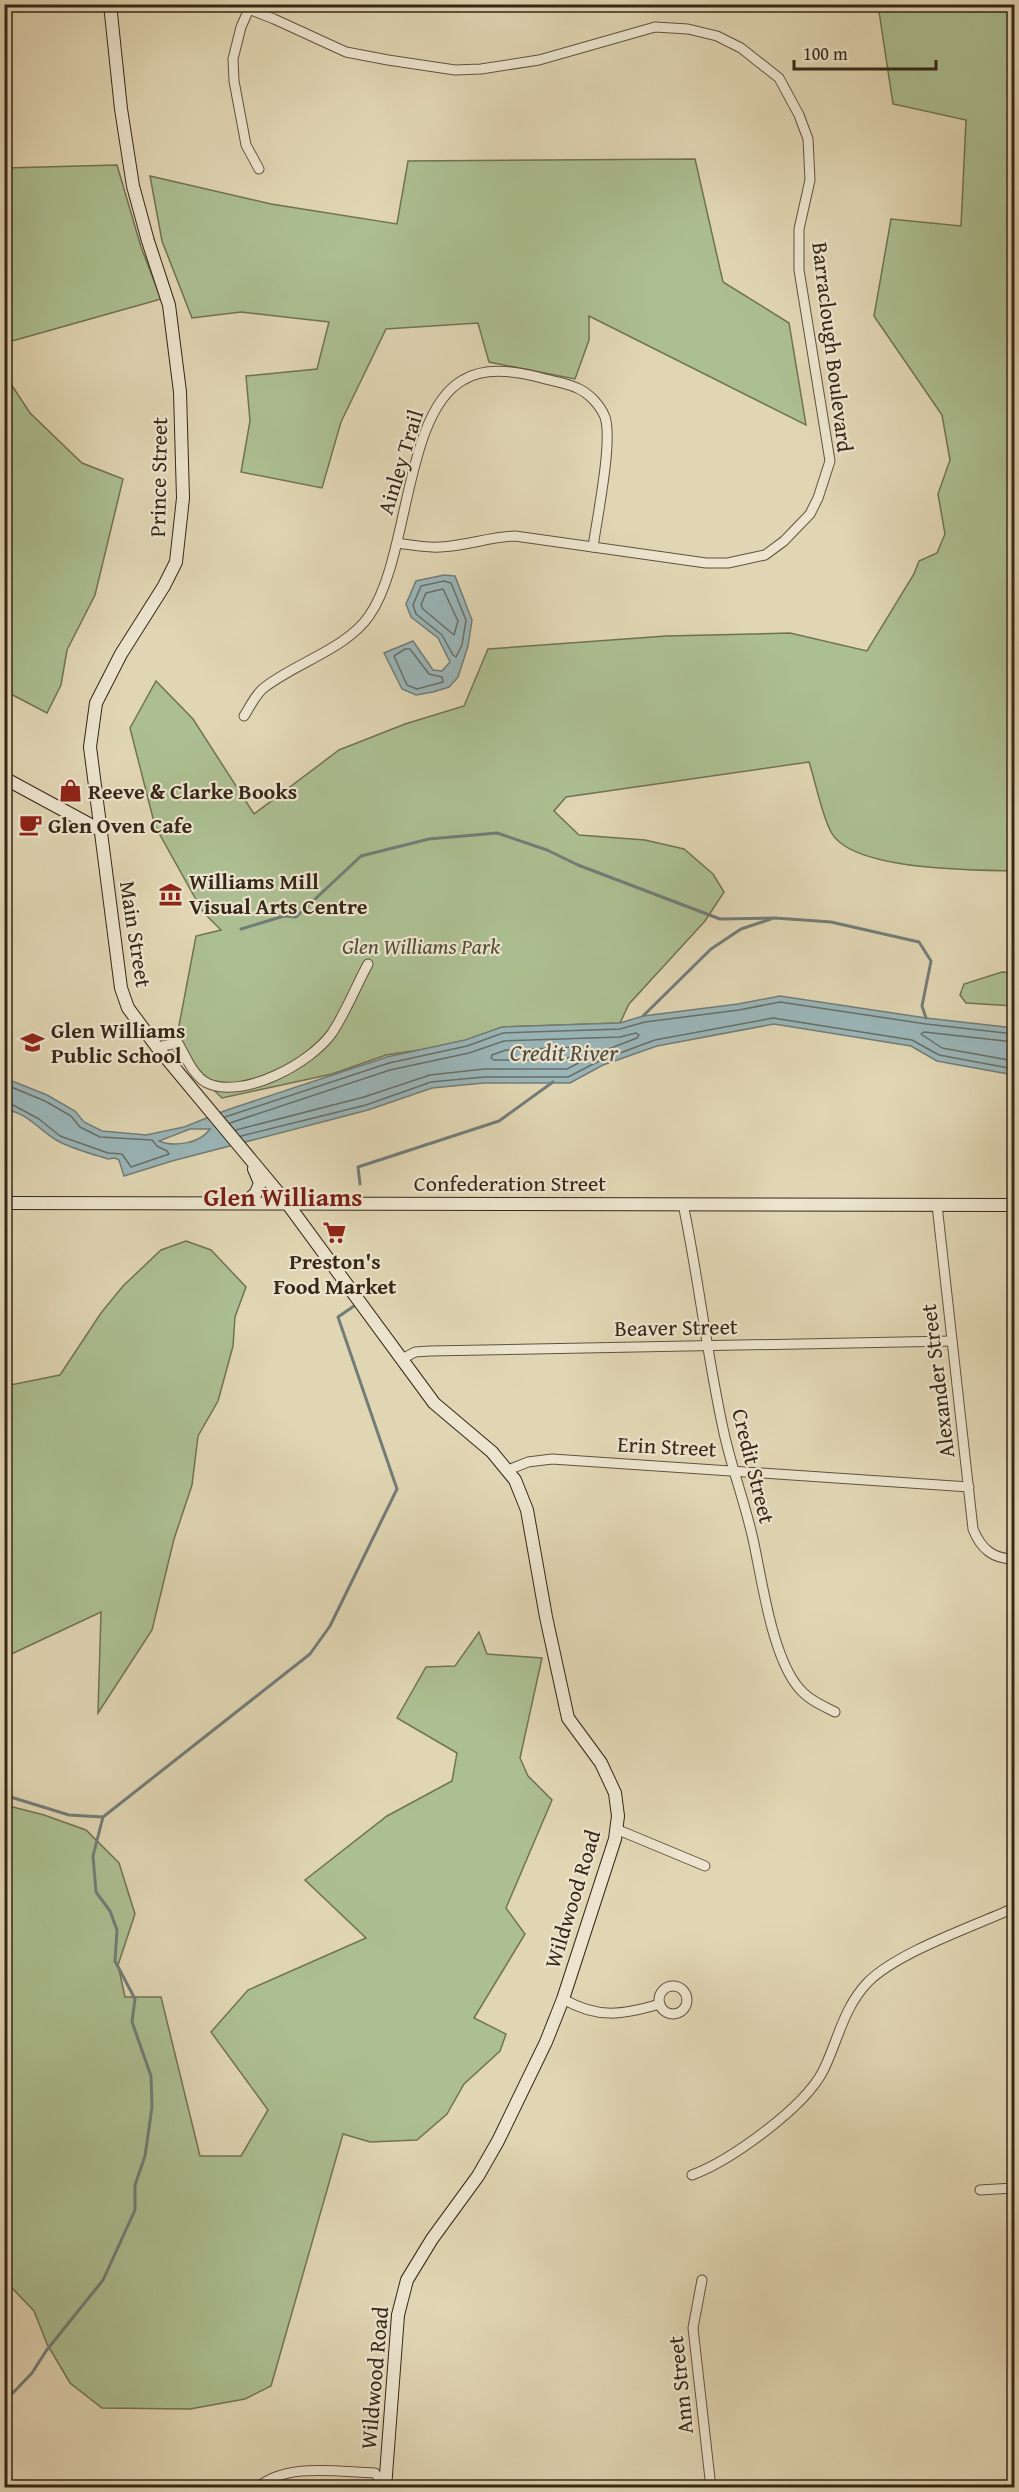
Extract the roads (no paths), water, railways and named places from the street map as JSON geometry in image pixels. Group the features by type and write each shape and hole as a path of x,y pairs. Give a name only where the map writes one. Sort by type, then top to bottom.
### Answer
{"street":[{"name":"Barraclough Boulevard","path":"236,4 346,52 455,70 481,69 539,60 655,27 688,29 717,36 741,48 779,78 808,139 810,180 799,229 799,270 830,461 818,498 799,527 765,555 728,563 706,563 515,536 496,537 437,548 397,543"},
{"name":"Prince Street","path":"100,830 90,747 96,703 121,654 164,586 176,562 183,498 180,392 169,306 133,186 111,5"},
{"path":"249,9 241,27 234,59 234,81 246,145 260,169"},
{"name":"Ainley Trail","path":"244,716 263,688 357,631 380,600 432,412 446,394 463,379 493,371 523,374 578,388 596,402 605,417 608,436 593,547"},
{"path":"4,778 100,830"},
{"name":"Main Street","path":"100,830 121,988 128,1008 287,1203"},
{"path":"158,1047 178,1042 192,1067 205,1082 223,1088 235,1088 267,1080 316,1051 332,1033 368,964"},
{"path":"245,1152 260,1183 256,1193 245,1203"},
{"name":"Confederation Street","path":"4,1203 1014,1205"},
{"name":"Wildwood Road","path":"287,1203 434,1403 492,1452 508,1470 523,1496 568,1718 601,1763 615,1793 618,1816 616,1829 563,1999 546,2042 498,2142 478,2176 432,2239 407,2280 398,2315 383,2487"},
{"name":"Credit Street","path":"682,1204 706,1346 725,1435 743,1494 769,1615 787,1669 794,1682 811,1700 835,1712"},
{"name":"Alexander Street","path":"937,1205 974,1529 985,1549 1001,1558 1014,1559"},
{"name":"Beaver Street","path":"402,1359 415,1352 430,1351 952,1341"},
{"name":"Erin Street","path":"508,1470 528,1462 552,1459 969,1487"},
{"path":"616,1829 705,1866"},
{"path":"692,2175 726,2160 784,2115 809,2091 824,2068 847,2010 856,1996 879,1972 918,1951 1014,1908"},
{"path":"563,1999 582,2010 602,2013 633,2012 660,2004"},
{"path":"981,2190 1014,2187"},
{"name":"Ann Street","path":"702,2280 693,2328 711,2487"},
{"path":"257,2487 264,2481 288,2471 375,2473 383,2487"}],"water":[{"path":"444,575 455,576 472,620 468,646 458,677 449,687 416,695 402,689 384,653 413,641 433,670 442,671 450,662 438,638 411,617 406,604 416,581"},
{"name":"Credit River","path":"780,996 926,1018 1014,1028 1014,1075 937,1061 911,1046 774,1024 657,1046 603,1065 570,1083 484,1083 432,1088 368,1110 172,1161 124,1176 119,1160 108,1159 64,1144 27,1118 5,1110 5,1078 47,1095 75,1111 84,1122 102,1131 146,1135 184,1127 227,1110 387,1057 465,1040 502,1027 620,1023 643,1016 738,1004","holes":["190,1129 210,1129 200,1138 186,1143 171,1144 159,1141"]}],"waterway":[{"path":"241,929 284,916 296,917 361,856 429,839 497,833 547,850 578,865 720,919 775,918 831,922 919,942 931,961 922,1006 926,1018"},
{"path":"643,1016 711,949 741,929 771,919"},
{"path":"360,1184 358,1167 499,1121 553,1082"},
{"path":"9,2397 32,2373 46,2351 103,2280 135,2210 135,2185 145,2156 152,2107 151,2076 132,2022 135,1999 115,1961 117,1930 110,1911 96,1892 93,1856 103,1817 310,1654 330,1626 397,1489 338,1317 354,1306"},
{"path":"4,1795 69,1815 103,1817"}],"place":[{"name":"Reeve & Clarke Books","path":"70,791"},
{"name":"Glen Oven Cafe","path":"30,825"},
{"name":"Williams Mill Visual Arts Centre","path":"171,894"},
{"name":"Glen Williams Public School","path":"33,1043"},
{"name":"Preston's Food Market","path":"335,1232"}],"district":[{"name":"Glen Williams","path":"283,1197"}],"park label":[{"name":"Glen Williams Park","path":"421,946"}]}
